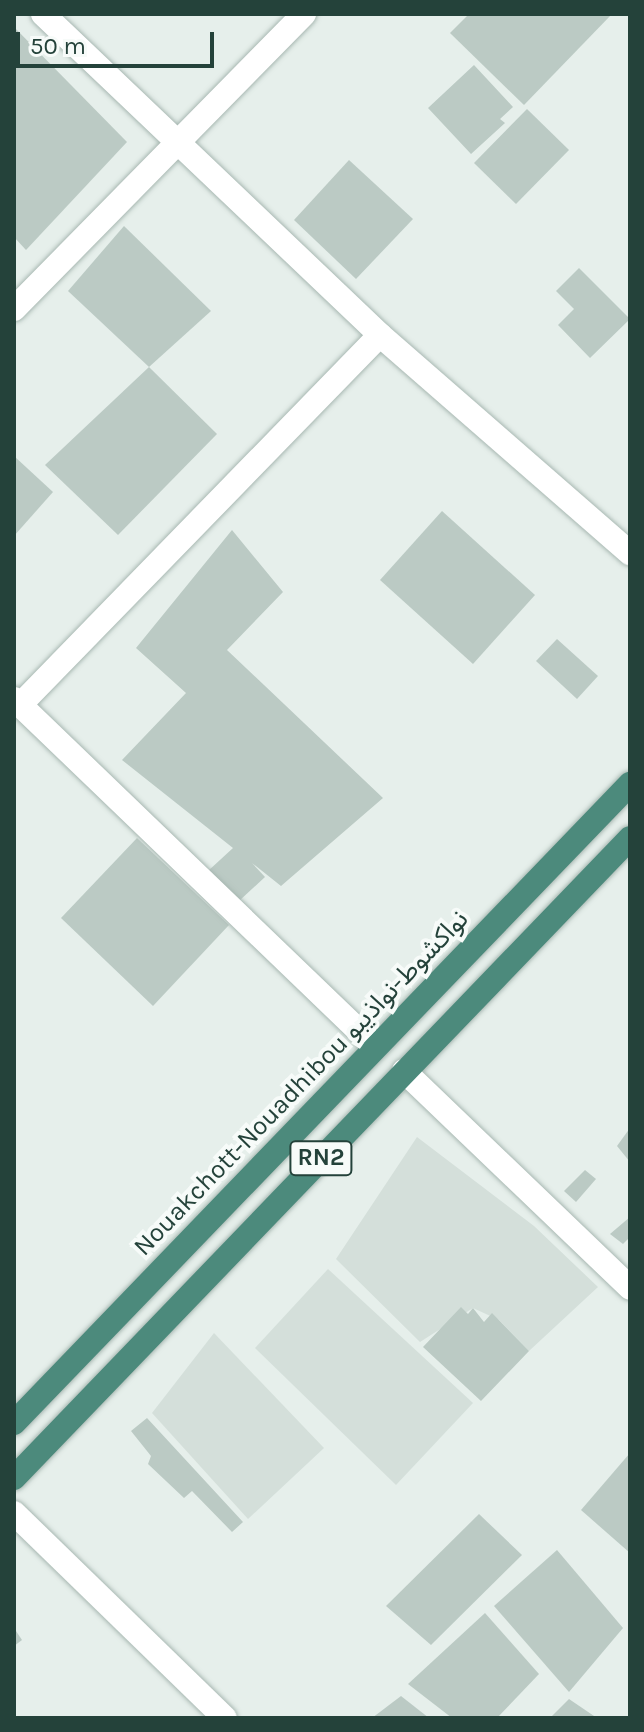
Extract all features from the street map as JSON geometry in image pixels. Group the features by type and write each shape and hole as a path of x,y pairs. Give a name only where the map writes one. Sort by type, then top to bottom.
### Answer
{"highway":[{"name":"Nouakchott-Nouadhibou نواكشوط-نواذيبو","path":"14,1423 373,1045 630,784"},
{"name":"RN2","path":"14,1478 630,838"}],"street":[{"path":"43,14 380,335 630,553"},
{"path":"14,309 179,145 304,14"},
{"path":"373,1045 17,702 380,335"},
{"path":"404,1071 630,1288"},
{"path":"14,1513 225,1718"}],"shaded area":[{"path":"417,1137 534,1226 598,1287 529,1351 499,1320 473,1308 420,1342 336,1259"},
{"path":"328,1269 473,1403 396,1485 255,1348"},
{"path":"214,1333 324,1448 248,1519 152,1413"}],"building":[{"path":"469,14 612,14 524,105 450,33"},
{"path":"14,27 127,142 26,250 14,237"},
{"path":"474,65 513,107 500,119 505,123 471,154 428,108"},
{"path":"527,109 569,150 516,204 474,163"},
{"path":"349,160 413,219 356,279 294,220"},
{"path":"124,226 211,311 149,367 68,291"},
{"path":"579,268 630,319 590,358 558,325 574,309 556,291"},
{"path":"149,367 217,434 118,535 45,465"},
{"path":"14,456 53,492 14,536"},
{"path":"442,511 535,595 473,664 380,580"},
{"path":"232,530 283,592 227,650 383,798 281,886 252,863 265,877 239,901 208,871 233,848 122,760 186,693 136,648"},
{"path":"557,639 598,676 577,699 536,661"},
{"path":"137,838 229,925 153,1006 61,918"},
{"path":"630,1128 630,1162 617,1146"},
{"path":"585,1170 596,1179 576,1202 564,1191"},
{"path":"630,1217 630,1237 623,1244 610,1234"},
{"path":"461,1307 468,1314 473,1308 484,1322 492,1313 529,1351 481,1401 423,1347"},
{"path":"147,1418 243,1522 232,1532 192,1491 184,1498 148,1464 151,1456 131,1431"},
{"path":"630,1453 630,1553 581,1510"},
{"path":"479,1514 522,1555 431,1645 386,1606"},
{"path":"557,1550 623,1628 569,1692 494,1606"},
{"path":"485,1613 539,1674 497,1718 452,1718 408,1684"},
{"path":"14,1628 22,1640 14,1646"},
{"path":"401,1696 429,1718 372,1718"},
{"path":"569,1699 597,1718 550,1718"}]}
